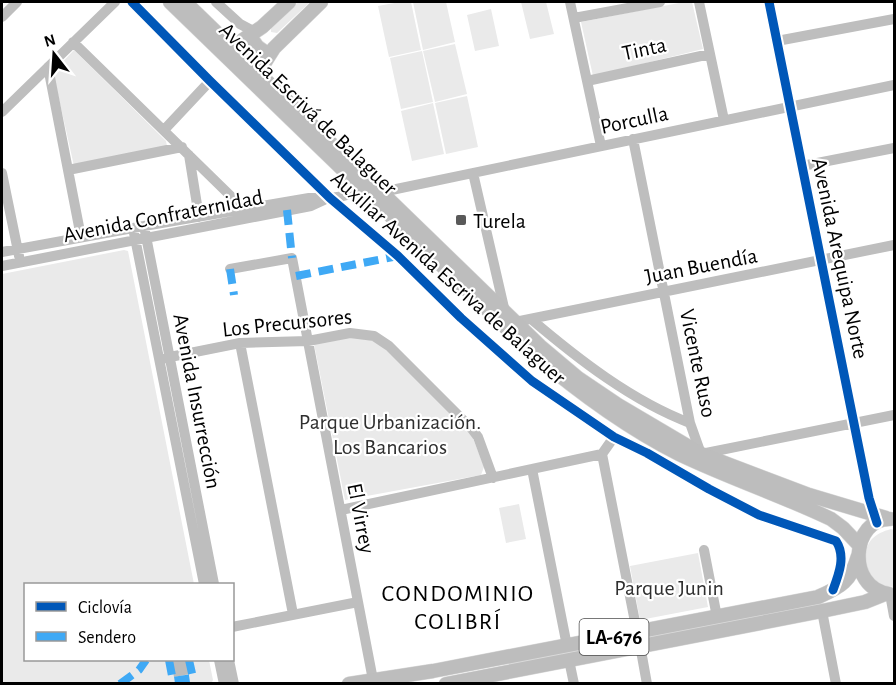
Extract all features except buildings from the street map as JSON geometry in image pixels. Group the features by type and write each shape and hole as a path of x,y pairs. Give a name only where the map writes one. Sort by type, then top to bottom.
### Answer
{"main road":[{"name":"Avenida Escrivá de Balaguer","path":"170,2 227,50 382,192 510,317 565,367 698,458 883,519"},
{"name":"Avenida Escrivá de Balaguer","path":"185,2 227,50"},
{"path":"227,50 253,33 289,2"},
{"path":"255,77 270,53 321,2"},
{"path":"253,33 259,48 270,53"},
{"name":"Avenida Escrivá de Balaguer","path":"255,77 361,186 531,352 573,388 623,422 831,519 843,528 859,551"},
{"path":"565,367 575,356"},
{"path":"834,590 848,580 863,537 883,519"},
{"path":"859,551 860,568 866,580 876,589 890,594"},
{"name":"LA-676","path":"638,639 717,617 818,597 834,590"},
{"name":"LA-676","path":"349,684 568,653 638,639 822,611 890,594"},
{"name":"LA-676","path":"446,684 490,679 568,653"}],"street":[{"path":"2,17 17,2"},
{"path":"2,112 115,2"},
{"name":"Auxiliar Avenida Escriva de Balaguer","path":"132,2 330,198 398,256 460,318 532,381 614,437 647,453 709,489 759,515 836,541 842,549 834,590"},
{"name":"Avenida Escrivá de Balaguer","path":"216,2 253,33"},
{"path":"570,2 601,146"},
{"path":"574,18 639,3 660,2"},
{"path":"699,2 724,120"},
{"name":"Avenida Arequipa Norte","path":"769,2 869,498 883,519"},
{"path":"777,41 894,19"},
{"path":"73,42 244,209"},
{"name":"Tinta","path":"587,81 710,54"},
{"path":"48,67 81,237"},
{"path":"164,130 210,81"},
{"name":"Porculla","path":"382,192 894,85"},
{"name":"Vicente Ruso","path":"633,139 698,458"},
{"path":"802,166 894,148"},
{"path":"68,170 185,151"},
{"path":"185,151 199,217"},
{"path":"472,173 510,317"},
{"path":"2,181 20,262"},
{"name":"Avenida Confraternidad","path":"2,252 309,198 330,198 350,194 361,186"},
{"name":"Avenida Confraternidad","path":"2,266 311,206 330,198"},
{"name":"Avenida Insurrección","path":"138,227 214,583"},
{"name":"Juan Buendía","path":"510,317 531,319 894,245"},
{"name":"El Virrey","path":"230,269 292,258 373,680"},
{"path":"531,319 575,356 664,413 690,423"},
{"name":"Los Precursores","path":"165,358 240,343 308,341 350,333 374,336 382,340 472,429 478,437 493,478"},
{"path":"240,343 293,614"},
{"name":"Avenida Insurrección","path":"165,358 204,583"},
{"path":"698,458 894,416"},
{"path":"341,510 602,454 614,437"},
{"path":"602,454 647,684"},
{"path":"532,469 574,684"},
{"path":"704,550 717,617"},
{"path":"890,594 894,616"},
{"path":"234,627 358,602"},
{"path":"822,611 836,684"},
{"path":"219,661 224,684"},
{"path":"229,661 234,684"}],"green space":[{"path":"298,2 310,2 277,33 271,32 271,27"},
{"path":"411,2 421,50 389,57 378,6"},
{"path":"413,2 446,2 455,42 423,50"},
{"path":"521,2 546,2 554,34 530,39"},
{"path":"692,2 703,49 593,76 581,22"},
{"path":"491,9 499,46 475,51 467,15"},
{"path":"455,44 467,94 435,102 423,51"},
{"path":"74,50 166,141 167,146 74,166 53,72"},
{"path":"422,51 433,102 401,109 390,58"},
{"path":"467,96 478,147 446,154 435,103"},
{"path":"433,103 444,154 412,161 401,111"},
{"path":"128,251 194,583 24,583 24,661 209,661 213,680 211,684 2,684 2,274"},
{"name":"Parque Urbanización. Los Bancarios","path":"351,337 375,341 384,348 471,433 484,467 481,475 345,500 314,344"},
{"path":"519,504 526,539 506,543 499,508"},
{"path":"891,529 894,530 894,587 876,583 869,574 866,562 868,545 871,540"},
{"name":"Parque Junin","path":"698,553 708,607 640,620 630,566"}],"shaded area":[{"path":"171,661 188,661 190,674 174,677"}],"marked path":[{"path":"287,210 292,258"},
{"path":"296,276 398,256"},
{"path":"230,269 234,295"},
{"path":"120,684 139,670 145,661"},
{"path":"169,661 173,681 193,678 189,661"}],"cycle path":[{"path":"132,2 330,198 398,256 461,318 532,381 614,437 647,453 709,489 759,515 836,541 841,559 833,590"},
{"path":"769,2 869,498 877,523"}],"place":[{"name":"Turela","path":"461,220"}],"district":[{"name":"CONDOMINIO COLIBRÍ","path":"458,607"}]}
